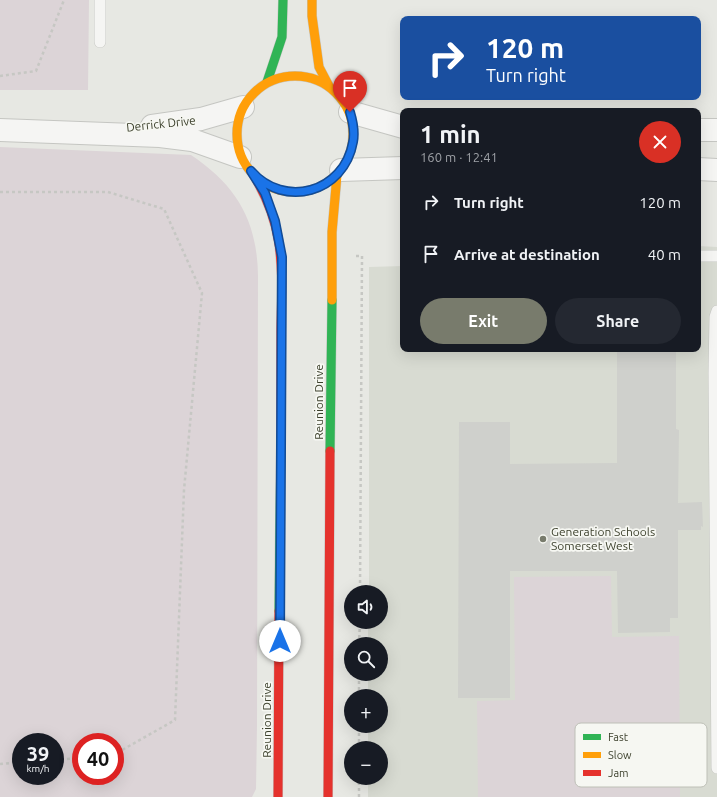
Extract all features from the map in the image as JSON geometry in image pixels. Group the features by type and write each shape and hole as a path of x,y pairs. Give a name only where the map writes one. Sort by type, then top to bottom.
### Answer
{"street":[{"path":"267,82 282,38 283,0"},
{"path":"312,0 319,67 329,86"},
{"path":"294,75 313,78 329,86 341,97 350,112 354,127 353,142 349,157 339,173 325,184 312,190 285,192 271,187 259,180 246,164 237,131 238,119 243,107 253,93 267,82 284,76 294,75"},
{"name":"Derrick Drive","path":"77,132 180,123 202,119 243,107"},
{"path":"350,112 400,126"},
{"name":"Derrick Drive","path":"0,130 77,132 181,138 202,143 246,164"},
{"path":"701,130 717,130"},
{"name":"Reunion Drive","path":"246,164 265,193 275,221 282,257 278,797"},
{"path":"339,173 400,168"},
{"path":"701,169 717,170"},
{"name":"Reunion Drive","path":"328,797 331,257 333,214 337,199 339,173"}],"lane":[{"path":"100,0 100,42"},
{"path":"701,256 717,256"},
{"path":"717,311 715,317 714,373 717,768"}],"path":[{"path":"0,76 36,71 64,0"},
{"path":"0,192 108,192 164,209 202,293 184,490 175,720 124,749"},
{"path":"331,257 362,256 360,585"},
{"path":"0,764 12,763"},
{"path":"358,797 359,785"}],"shaded area":[{"path":"0,0 89,0 88,90 0,90"},
{"path":"0,147 191,155 207,167 232,192 248,221 257,255 258,275 257,725 256,789 252,797 0,797"},
{"name":"Generation Schools Somerset West","path":"701,246 717,247 717,797 368,797 368,785 388,785 388,741 368,741 368,733 388,733 388,689 368,689 368,681 388,681 388,637 368,637 368,629 388,629 388,585 369,585 369,267 400,266 400,352 701,352"},
{"path":"611,576 612,637 679,636 680,723 575,723 575,787 680,787 680,797 478,797 477,701 515,700 514,577"}],"building":[{"path":"617,352 676,352 676,429 679,430 678,503 702,502 703,527 701,526 701,530 678,530 678,618 670,618 670,632 618,633 617,571 510,571 510,698 458,698 459,422 510,422 510,464 617,463"}],"traffic: fast":[{"path":"267,82 282,37 283,0"},
{"path":"330,451 332,300"},
{"path":"279,611 281,436"}],"traffic: slow":[{"path":"312,0 312,16 319,67 329,86"},
{"path":"295,76 317,80 327,85 336,93 344,102 349,112 353,134 349,156 344,166 336,175 327,183 317,188 295,192 273,188 263,183 254,175 246,166 241,156 237,134 241,112 246,102 254,93 263,85 273,80 295,76"},
{"path":"332,300 332,232 337,175"}],"traffic: jam":[{"path":"251,171 271,210 280,247 282,286 281,436"},
{"path":"328,797 330,451"},
{"path":"278,797 279,611"}],"place":[{"name":"Generation Schools Somerset West","path":"543,539"}],"route":[{"path":"280,641 282,257 275,221 265,193 251,171 259,180 271,187 285,192 312,190 325,184 337,175 349,157 353,142 354,127 350,112"}]}
